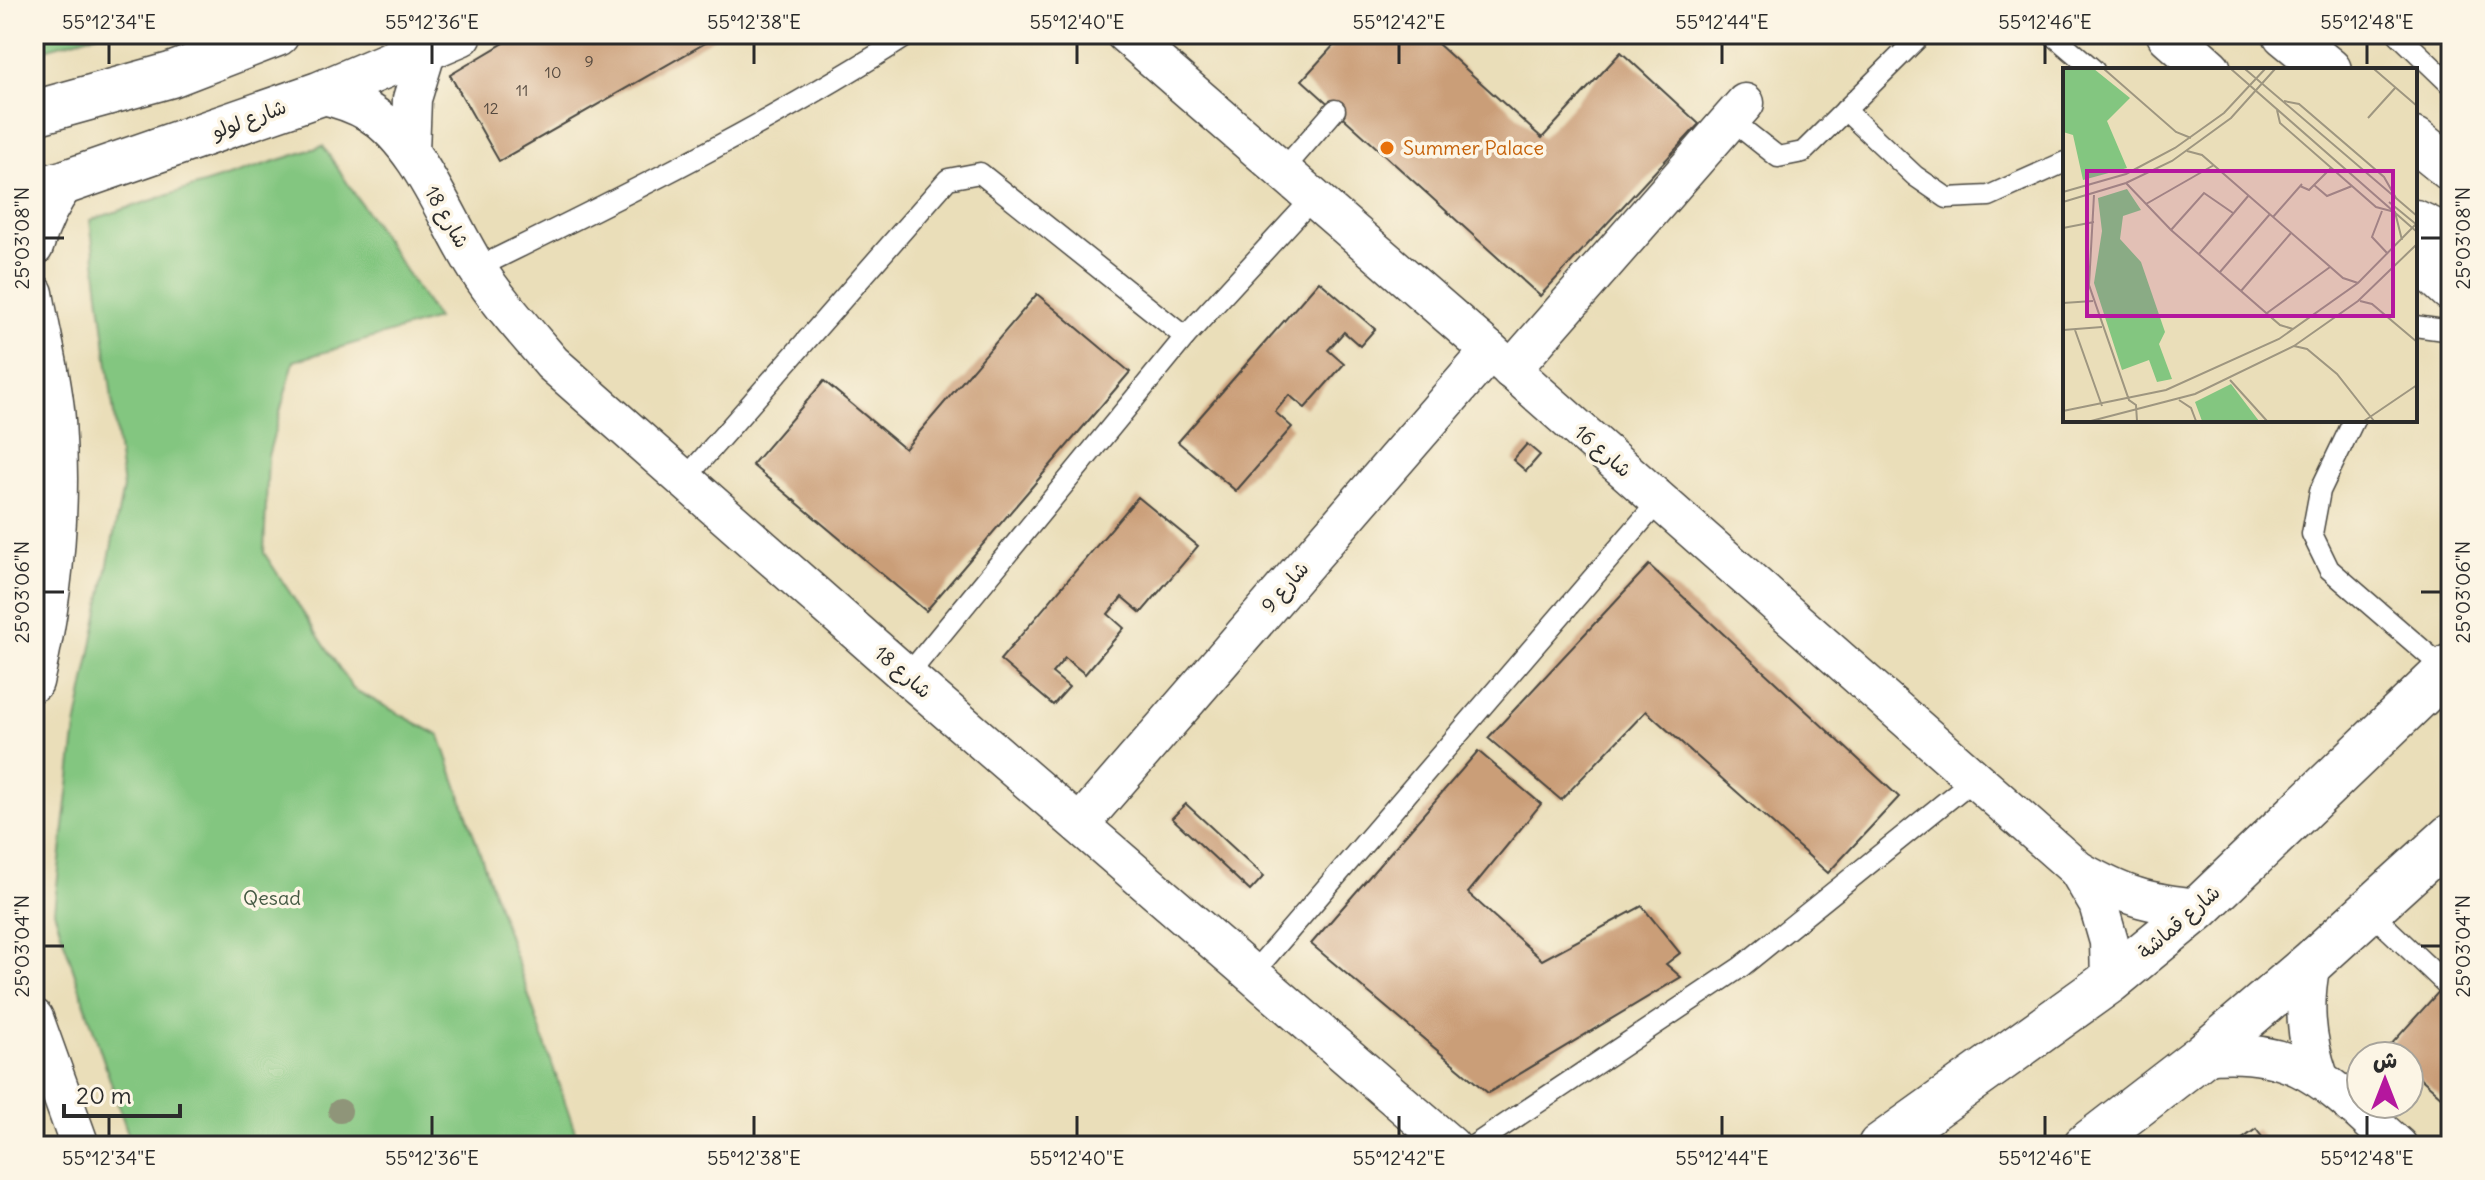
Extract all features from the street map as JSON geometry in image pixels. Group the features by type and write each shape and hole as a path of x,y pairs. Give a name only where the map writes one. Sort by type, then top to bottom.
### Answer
{"street":[{"path":"34,113 171,75 277,34"},
{"name":"شارع 16","path":"1125,34 2078,870 2115,891 2156,904 2199,908"},
{"path":"2169,34 2207,68"},
{"path":"2285,34 2327,68"},
{"path":"410,151 412,99 443,42"},
{"name":"شارع لولو","path":"50,186 319,94 443,42"},
{"path":"171,75 196,138"},
{"name":"شارع 18","path":"319,94 346,101 370,113 392,130 410,151 477,268 552,363 907,676 1451,1146"},
{"name":"شارع 9","path":"1080,824 1500,360 1737,111"},
{"path":"2417,142 2451,169"},
{"path":"34,247 51,203 50,186"},
{"path":"2417,223 2451,245"},
{"path":"2417,258 2451,289"},
{"path":"34,293 45,420 58,496 53,574 34,682"},
{"name":"شارع قماشة","path":"1880,1146 2110,981 2199,908 2449,668"},
{"path":"2085,1146 2203,1055 2311,963 2451,836"},
{"name":"شارع 16","path":"2078,870 2098,904 2109,942 2110,981"},
{"path":"2311,963 2305,991 2305,1021 2309,1049 2319,1077"},
{"path":"34,1018 41,1060 80,1146"},
{"path":"2203,1055 2232,1052 2263,1054 2292,1063 2319,1077 2398,1146"}],"lane":[{"path":"477,268 618,199 747,130 910,34"},
{"path":"1737,111 1778,157 1803,152 1922,34"},
{"path":"2052,34 2092,68"},
{"path":"2398,34 2451,85"},
{"path":"1282,171 1335,110"},
{"path":"1845,110 1915,176 1947,198 1989,196 2063,163"},
{"path":"684,480 948,179 980,173 1185,337"},
{"path":"907,676 1185,337 1313,198"},
{"path":"2417,326 2451,331"},
{"path":"2353,422 2320,491 2312,534 2329,569 2449,668"},
{"path":"1252,974 1659,501"},
{"path":"1473,1146 1741,967 1974,779"},
{"path":"2368,910 2446,984"}],"green space":[{"path":"34,34 98,34 34,52"},
{"name":"Qesad","path":"323,146 437,319 294,361 268,456 264,553 353,689 440,736 580,1146 132,1146 54,911 76,727 123,488 90,220"}],"building":[{"path":"519,34 721,34 499,161 450,75"},
{"path":"1344,34 1427,34 1542,138 1621,52 1699,124 1540,296 1302,80"},
{"path":"1319,281 1375,329 1360,346 1344,332 1328,350 1344,364 1305,408 1289,395 1275,412 1292,427 1236,491 1178,442"},
{"path":"1037,294 1130,372 926,611 752,465 824,381 905,449"},
{"path":"1527,444 1540,455 1526,471 1513,460"},
{"path":"1138,497 1198,546 1141,613 1122,597 1108,614 1124,628 1085,674 1065,658 1052,673 1069,687 1053,705 1000,660"},
{"path":"1649,565 1899,797 1828,873 1646,711 1561,800 1488,738"},
{"path":"1478,751 1541,804 1468,893 1542,960 1642,906 1680,953 1666,964 1681,977 1488,1093 1311,944"},
{"path":"1186,804 1264,876 1250,891 1172,818"},
{"path":"2451,978 2451,1105 2425,1082 2425,1040 2395,1040"},
{"path":"2256,1129 2269,1146 2233,1146"}],"place":[{"name":"Summer Palace","path":"1387,148"}]}
